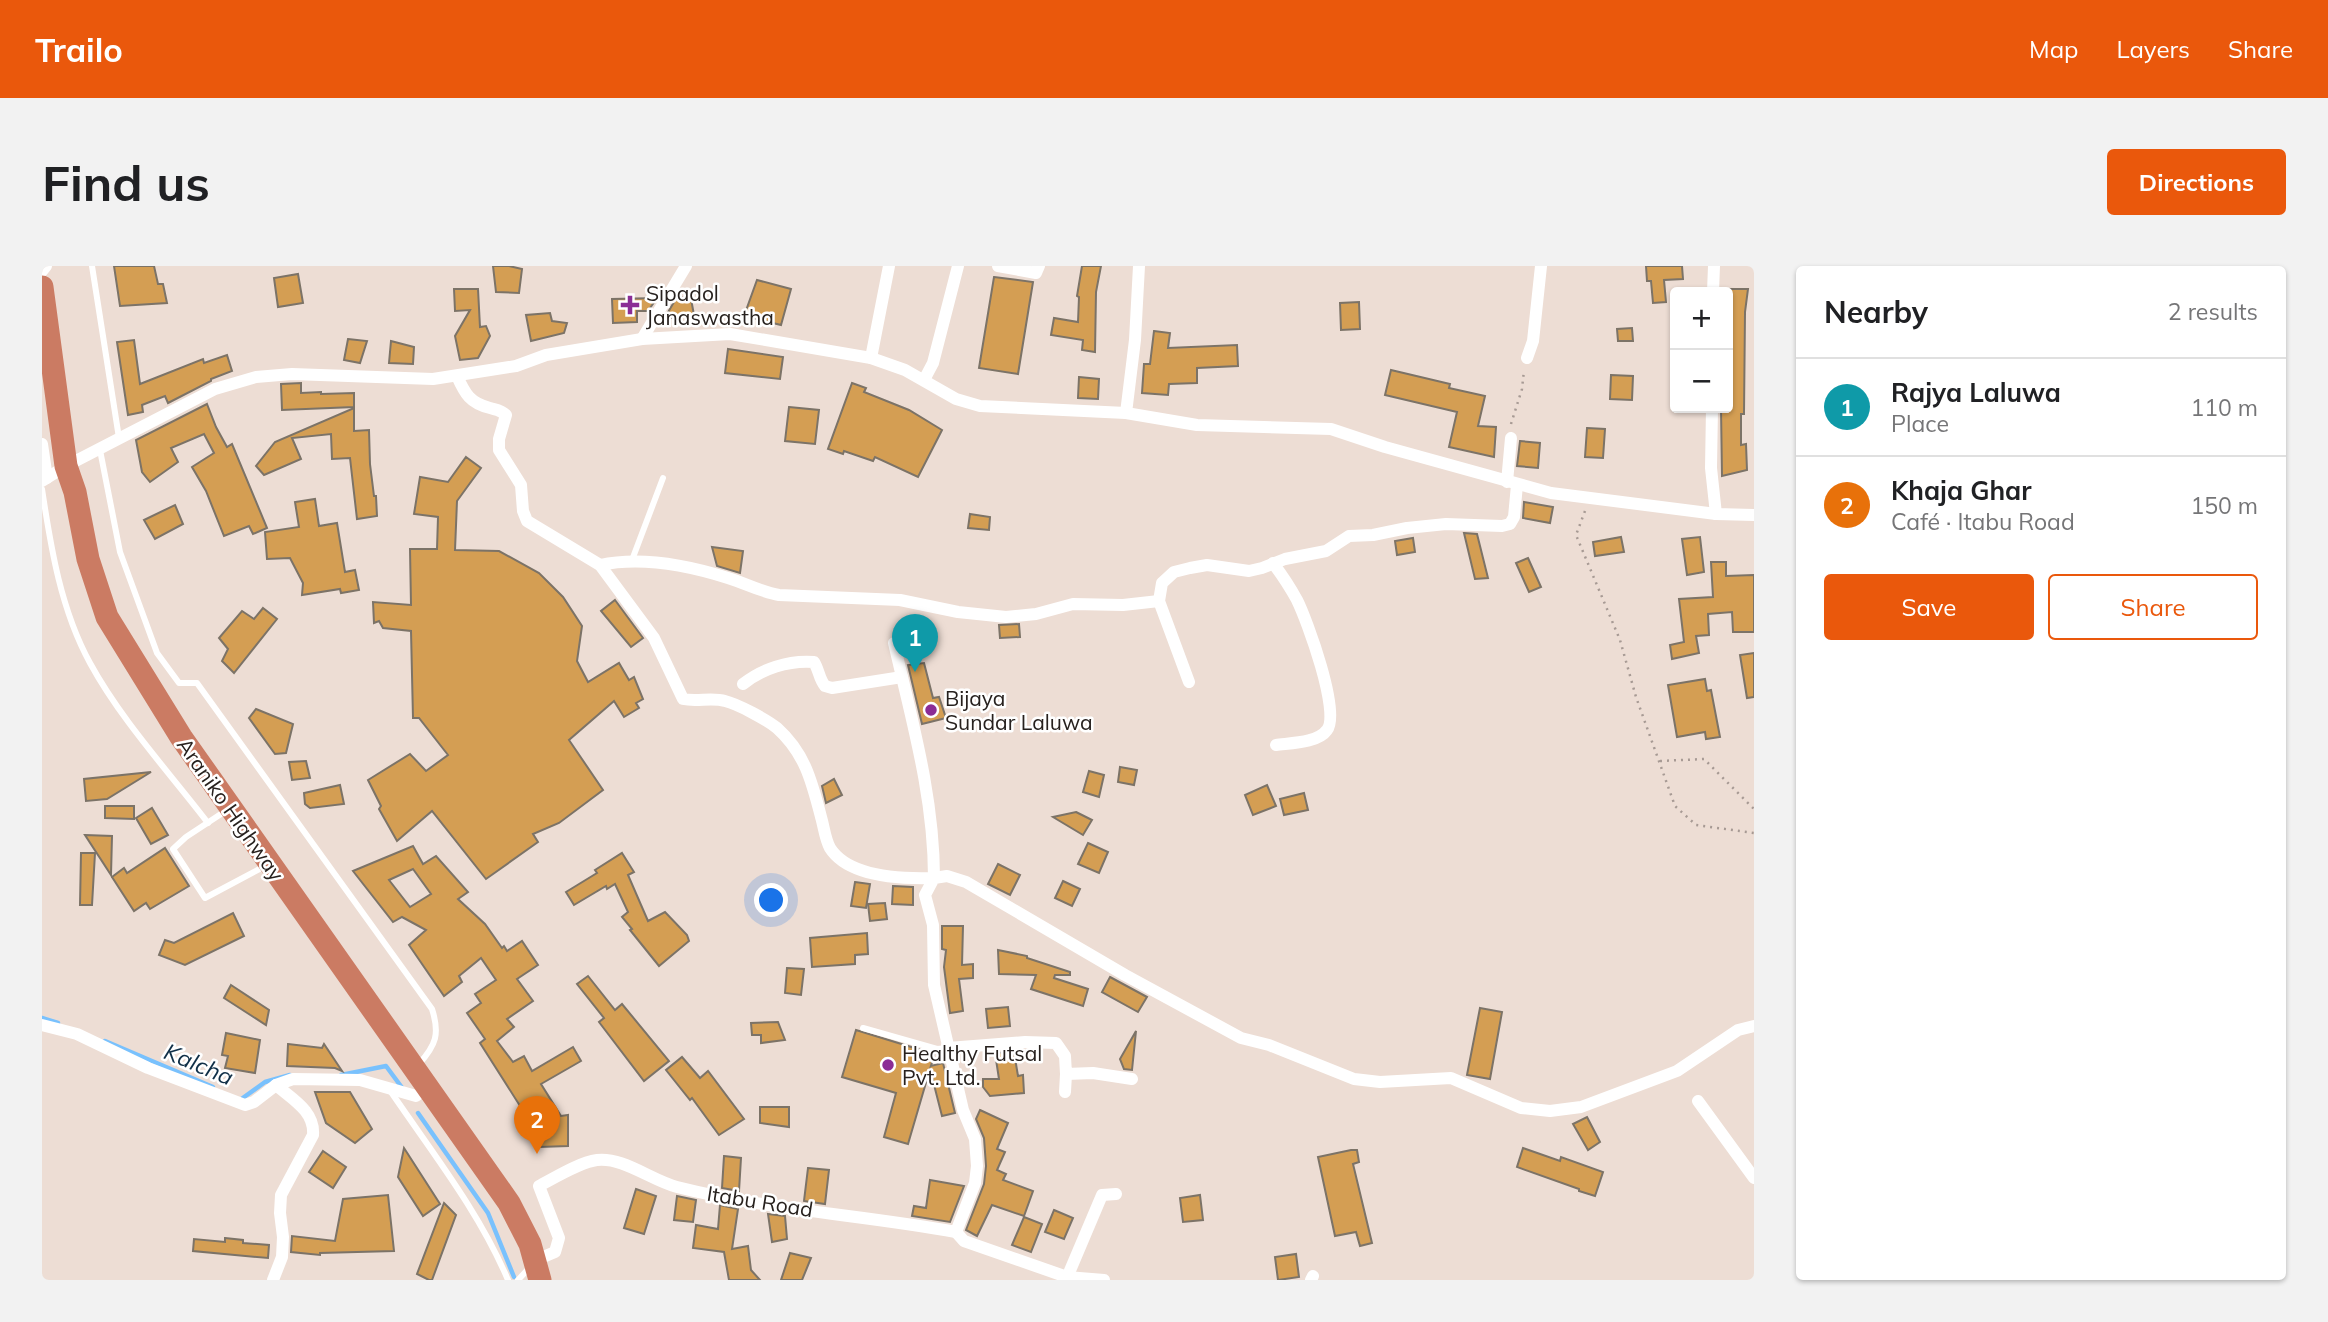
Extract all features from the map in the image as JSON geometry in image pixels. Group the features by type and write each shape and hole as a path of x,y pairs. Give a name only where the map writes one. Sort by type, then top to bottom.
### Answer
{"highway":[{"name":"Araniko Highway","path":"42,287 49,479 75,492 88,559 107,617 181,737 509,1203 538,1270"}],"street":[{"path":"42,271 46,266"},
{"path":"642,339 686,266"},
{"path":"872,358 889,266"},
{"path":"924,380 933,363 958,266"},
{"path":"998,266 1030,274 1036,273 1039,266"},
{"path":"1126,413 1135,340 1139,266"},
{"path":"1527,358 1532,341 1541,266"},
{"path":"1713,287 1714,266"},
{"path":"42,444 49,479 119,438 215,389 256,377 292,374 412,380 457,376 516,366 547,355 642,339 730,334 872,358 905,370 956,399 980,405 1126,413 1198,425 1331,429 1512,483 1589,498 1716,514 1754,515"},
{"path":"457,376 465,396 477,405 502,411 506,415 499,439 499,450 521,485 523,511 527,520 600,565 654,638 683,699 724,700 775,727 799,752 813,783 830,848 844,863 900,879 947,876 966,882 1113,968 1241,1038 1269,1045 1354,1079 1380,1082 1451,1078 1521,1108 1550,1111 1581,1107 1677,1071 1738,1030 1754,1026"},
{"path":"1712,413 1711,468 1716,514"},
{"path":"1189,682 1159,601 1161,583 1174,572 1207,565 1249,571 1326,551 1349,536 1381,534 1425,526 1510,524 1514,517 1511,438"},
{"path":"600,565 632,560 710,573 765,593 900,600 958,612 1006,617 1036,614 1073,604 1115,605 1159,601"},
{"path":"1273,563 1287,582 1306,618 1326,686 1331,720 1328,730 1320,736 1276,745"},
{"path":"894,643 927,789 932,824 933,878 925,895 933,925 934,985 963,1110 975,1139 975,1183 956,1232 964,1241 1067,1279 1104,1280"},
{"path":"743,684 772,667 806,662 814,662 820,681 832,688 902,677"},
{"path":"42,1024 78,1034 148,1068 244,1105 254,1102 276,1085 293,1079 360,1080 416,1096 421,1077"},
{"path":"948,1048 1024,1042 1056,1043 1065,1056 1065,1092"},
{"path":"1066,1074 1093,1073 1132,1079"},
{"path":"273,1280 282,1257 283,1237 279,1213 281,1195 313,1135 314,1126 310,1114 276,1085"},
{"path":"1698,1101 1753,1173"},
{"name":"Itabu Road","path":"538,1270 555,1252 559,1238 539,1186 597,1160 620,1161 657,1181 744,1201 904,1222 956,1232"},
{"path":"1067,1279 1102,1195 1116,1194"}],"lane":[{"path":"92,266 119,438"},
{"path":"100,449 120,552 157,653 179,683 197,682 432,1009 437,1025 435,1041 421,1077"},
{"path":"632,560 663,478"},
{"path":"49,479 50,541 60,585 90,662 111,697 208,823"},
{"path":"230,808 173,849 205,898 269,864"},
{"path":"863,1028 937,1049 948,1048"},
{"path":"388,1088 468,1205 508,1280"},
{"path":"518,1280 538,1270"}],"path":[{"path":"1511,438 1510,421 1522,389 1527,358"},
{"path":"1589,498 1576,535 1620,640 1636,697 1675,806 1696,825 1754,833"},
{"path":"1660,761 1704,759 1754,809"}],"building":[{"path":"114,266 154,266 158,284 163,284 167,303 120,306"},
{"path":"493,266 522,269 519,293 496,292"},
{"path":"1082,266 1101,266 1096,292 1095,352 1082,350 1083,340 1051,335 1054,318 1078,322 1077,296"},
{"path":"1646,266 1682,266 1683,279 1664,280 1666,302 1653,303 1651,281 1647,281"},
{"path":"298,274 303,303 278,307 274,278"},
{"path":"994,277 1033,282 1018,374 979,368"},
{"path":"757,280 791,289 781,325 744,316"},
{"path":"454,289 478,289 480,327 486,326 490,336 478,358 460,360 455,336 470,310 455,311"},
{"path":"1733,289 1748,289 1745,312 1744,414 1741,414 1741,445 1746,444 1747,470 1722,476 1721,413 1733,413"},
{"path":"677,297 691,299 694,315 664,319"},
{"name":"Sipadol Janaswastha","path":"657,298 648,311 637,311 637,322 613,323 612,299"},
{"path":"1359,302 1360,329 1341,330 1340,303"},
{"path":"550,313 552,321 567,323 564,333 531,341 526,315"},
{"path":"1632,328 1633,341 1618,341 1617,329"},
{"path":"1154,331 1170,333 1168,348 1237,345 1238,366 1197,368 1197,383 1169,384 1168,395 1142,393 1144,364 1150,364"},
{"path":"348,339 367,341 360,363 344,360"},
{"path":"134,340 140,384 203,359 204,363 227,355 232,371 211,379 168,403 165,396 142,405 143,412 128,415 117,342"},
{"path":"391,341 414,347 413,364 389,363"},
{"path":"728,349 783,357 780,379 725,373"},
{"path":"1391,370 1450,384 1449,388 1485,396 1478,426 1496,427 1494,457 1449,447 1457,412 1385,395"},
{"path":"1611,375 1633,376 1632,400 1610,399"},
{"path":"1079,377 1099,379 1098,399 1078,398"},
{"path":"301,383 301,393 354,393 354,407 282,410 281,384"},
{"path":"852,383 866,388 864,392 909,410 942,430 918,477 875,457 873,461 844,451 843,454 828,449"},
{"path":"207,404 227,447 232,444 267,528 253,534 249,526 224,536 206,491 192,467 214,453 204,434 171,448 178,462 150,482 142,472 136,440"},
{"path":"789,407 819,410 815,444 785,441"},
{"path":"354,408 354,431 369,430 370,464 377,516 357,519 350,458 332,459 331,434 292,438 301,459 264,475 256,466 275,442"},
{"path":"1587,428 1605,429 1603,458 1585,457"},
{"path":"1520,441 1540,443 1538,468 1517,466"},
{"path":"466,457 481,468 457,501 455,550 499,551 539,573 563,597 582,626 577,661 588,682 619,663 629,680 634,677 643,699 636,703 639,708 624,717 614,701 569,740 603,790 559,823 533,834 538,842 486,879 432,811 397,841 379,809 381,806 368,780 410,754 426,771 448,755 419,718 413,718 411,631 383,628 379,621 374,623 373,602 411,605 410,549 437,549 438,517 414,514 420,477 448,482"},
{"path":"315,499 319,526 337,523 345,572 355,570 359,590 341,593 340,589 302,595 303,583 290,558 267,559 265,532 299,527 295,502"},
{"path":"1524,502 1553,507 1550,523 1523,518"},
{"path":"175,505 183,524 155,539 144,520"},
{"path":"970,514 990,517 989,530 968,528"},
{"path":"1464,533 1477,534 1488,578 1475,579"},
{"path":"1621,537 1624,552 1595,556 1593,542"},
{"path":"1700,537 1704,572 1687,575 1682,539"},
{"path":"1413,538 1415,552 1397,555 1395,541"},
{"path":"712,547 743,551 740,573 717,566"},
{"path":"1528,558 1541,587 1529,592 1516,563"},
{"path":"1711,562 1726,562 1726,576 1754,575 1754,632 1733,632 1732,612 1708,614 1709,635 1696,636 1699,653 1672,659 1670,645 1684,642 1679,599 1713,597"},
{"path":"615,600 643,638 631,647 601,611"},
{"path":"263,608 277,619 234,673 222,661 228,649 219,638 242,611 254,619"},
{"path":"1019,624 1020,637 1000,638 999,625"},
{"path":"1754,653 1754,697 1747,698 1740,655"},
{"path":"924,663 933,698 939,697 946,718 922,724 908,665"},
{"path":"1705,679 1707,691 1711,690 1720,737 1706,739 1705,732 1677,737 1668,685"},
{"path":"256,709 293,724 286,753 275,754 249,718"},
{"path":"306,761 310,778 292,780 289,762"},
{"path":"1120,767 1137,770 1134,785 1118,782"},
{"path":"1089,771 1104,775 1099,797 1083,792"},
{"path":"151,772 107,799 86,801 84,779"},
{"path":"834,779 842,795 826,803 822,786"},
{"path":"340,785 344,804 310,808 305,804 304,793"},
{"path":"1267,785 1276,806 1253,815 1245,795"},
{"path":"1304,793 1308,810 1284,815 1280,799"},
{"path":"105,806 134,806 134,819 105,818"},
{"path":"152,808 168,835 151,844 136,818"},
{"path":"1076,812 1092,820 1083,835 1053,817"},
{"path":"85,835 112,836 111,875"},
{"path":"1088,843 1108,852 1099,873 1078,864"},
{"path":"413,846 423,864 436,856 468,892 458,899 485,924 502,948 504,946 507,951 522,941 538,965 517,979 533,1001 507,1019 514,1027 497,1041 513,1062 524,1056 532,1071 573,1047 581,1061 541,1084 561,1116 568,1115 568,1146 539,1147 536,1115 529,1120 480,1043 485,1039 467,1013 481,1003 475,994 496,980 481,958 459,976 462,982 444,996 409,945 426,930 402,917 393,922 353,871","holes":["413,869 431,894 410,907 389,880"]},
{"path":"165,848 189,886 150,909 146,903 134,911 112,877 124,868 127,873"},
{"path":"81,853 95,853 92,905 80,905"},
{"path":"622,853 634,872 628,875 648,921 665,912 687,935 689,941 659,966 622,917 628,912 615,884 607,889 606,886 574,905 566,892 597,873 595,870"},
{"path":"998,864 1020,875 1010,895 988,884"},
{"path":"1063,881 1080,889 1072,906 1055,898"},
{"path":"855,882 870,884 866,908 851,906"},
{"path":"893,886 913,887 913,905 892,904"},
{"path":"885,903 887,919 870,921 868,904"},
{"path":"233,913 244,936 185,965 159,955 165,940 174,943"},
{"path":"942,926 963,926 962,965 973,964 973,978 959,979 963,1011 950,1013 944,967 946,950 942,949"},
{"path":"867,933 868,954 855,955 855,964 812,967 810,938"},
{"path":"998,950 1027,956 1070,972 1070,975 1055,975 1054,978 1088,989 1083,1006 1031,989 1036,975 999,974"},
{"path":"787,968 804,969 801,995 785,993"},
{"path":"588,976 615,1010 622,1004 669,1061 644,1081 599,1022 604,1018 577,984"},
{"path":"1110,977 1147,997 1138,1012 1102,992"},
{"path":"231,985 269,1010 266,1025 224,998"},
{"path":"1008,1007 1010,1026 988,1028 986,1009"},
{"path":"1480,1008 1502,1012 1490,1079 1467,1075"},
{"path":"778,1022 785,1040 761,1043 761,1035 752,1035 751,1023"},
{"name":"Healthy Futsal Pvt. Ltd.","path":"856,1030 934,1054 931,1066 943,1063 955,1113 942,1116 930,1069 908,1144 884,1137 896,1093 842,1077"},
{"path":"1136,1031 1132,1070 1124,1069 1120,1059"},
{"path":"226,1033 260,1040 255,1073 225,1068 228,1056 222,1055"},
{"path":"288,1044 322,1048 324,1044 342,1071 335,1068 287,1066"},
{"path":"1014,1052 1018,1076 1023,1075 1024,1093 990,1096 983,1087 983,1079 999,1079 995,1053"},
{"path":"682,1057 700,1078 708,1071 744,1119 719,1135 692,1098 690,1100 666,1070"},
{"path":"315,1092 350,1092 372,1129 355,1143 326,1123"},
{"path":"760,1107 789,1107 789,1127 760,1123"},
{"path":"980,1110 1008,1123 997,1149 1005,1152 997,1170 1006,1174 1003,1180 1033,1191 1024,1216 992,1205 977,1236 966,1230 984,1184 984,1138 976,1119"},
{"path":"1587,1117 1600,1142 1588,1150 1573,1124"},
{"path":"404,1148 440,1204 423,1216 398,1177"},
{"path":"1523,1148 1560,1161 1561,1157 1603,1172 1595,1196 1517,1167"},
{"path":"1357,1150 1359,1162 1353,1164 1372,1243 1360,1246 1356,1232 1335,1236 1318,1157"},
{"path":"323,1151 346,1167 333,1188 309,1172"},
{"path":"724,1156 741,1158 739,1191 722,1188"},
{"path":"808,1168 829,1170 825,1204 804,1201"},
{"path":"930,1180 964,1186 950,1222 912,1216 914,1206 926,1208"},
{"path":"636,1189 656,1196 644,1234 624,1228"},
{"path":"388,1195 394,1251 320,1255 291,1252 292,1236 335,1241 343,1199"},
{"path":"1200,1195 1203,1220 1183,1222 1180,1198"},
{"path":"677,1196 696,1200 693,1222 674,1220"},
{"path":"444,1203 456,1215 432,1280 429,1280 417,1274"},
{"path":"720,1205 738,1209 732,1249 748,1246 751,1270 760,1280 729,1280 724,1252 693,1248 696,1225 718,1229"},
{"path":"1054,1210 1073,1218 1064,1239 1045,1232"},
{"path":"768,1214 785,1216 787,1239 772,1242"},
{"path":"1024,1217 1042,1224 1031,1252 1012,1245"},
{"path":"225,1238 243,1240 243,1243 269,1245 268,1258 193,1251 194,1239 225,1242"},
{"path":"790,1253 811,1258 802,1280 781,1280"},
{"path":"1296,1254 1299,1277 1278,1280 1275,1257"}],"waterway":[{"name":"Kalcha","path":"42,1018 58,1023"},
{"name":"Kalcha","path":"105,1041 213,1087"},
{"name":"Kalcha","path":"341,1075 386,1066 403,1089"},
{"name":"Kalcha","path":"240,1100 265,1082 290,1075"},
{"path":"418,1113 488,1213 514,1277"}],"place":[{"name":"Sipadol Janaswastha","path":"630,305"},
{"name":"Rajya Laluwa","path":"915,672"},
{"name":"Bijaya Sundar Laluwa","path":"931,710"},
{"name":"Healthy Futsal Pvt. Ltd.","path":"888,1065"},
{"name":"Khaja Ghar","path":"537,1154"}]}
